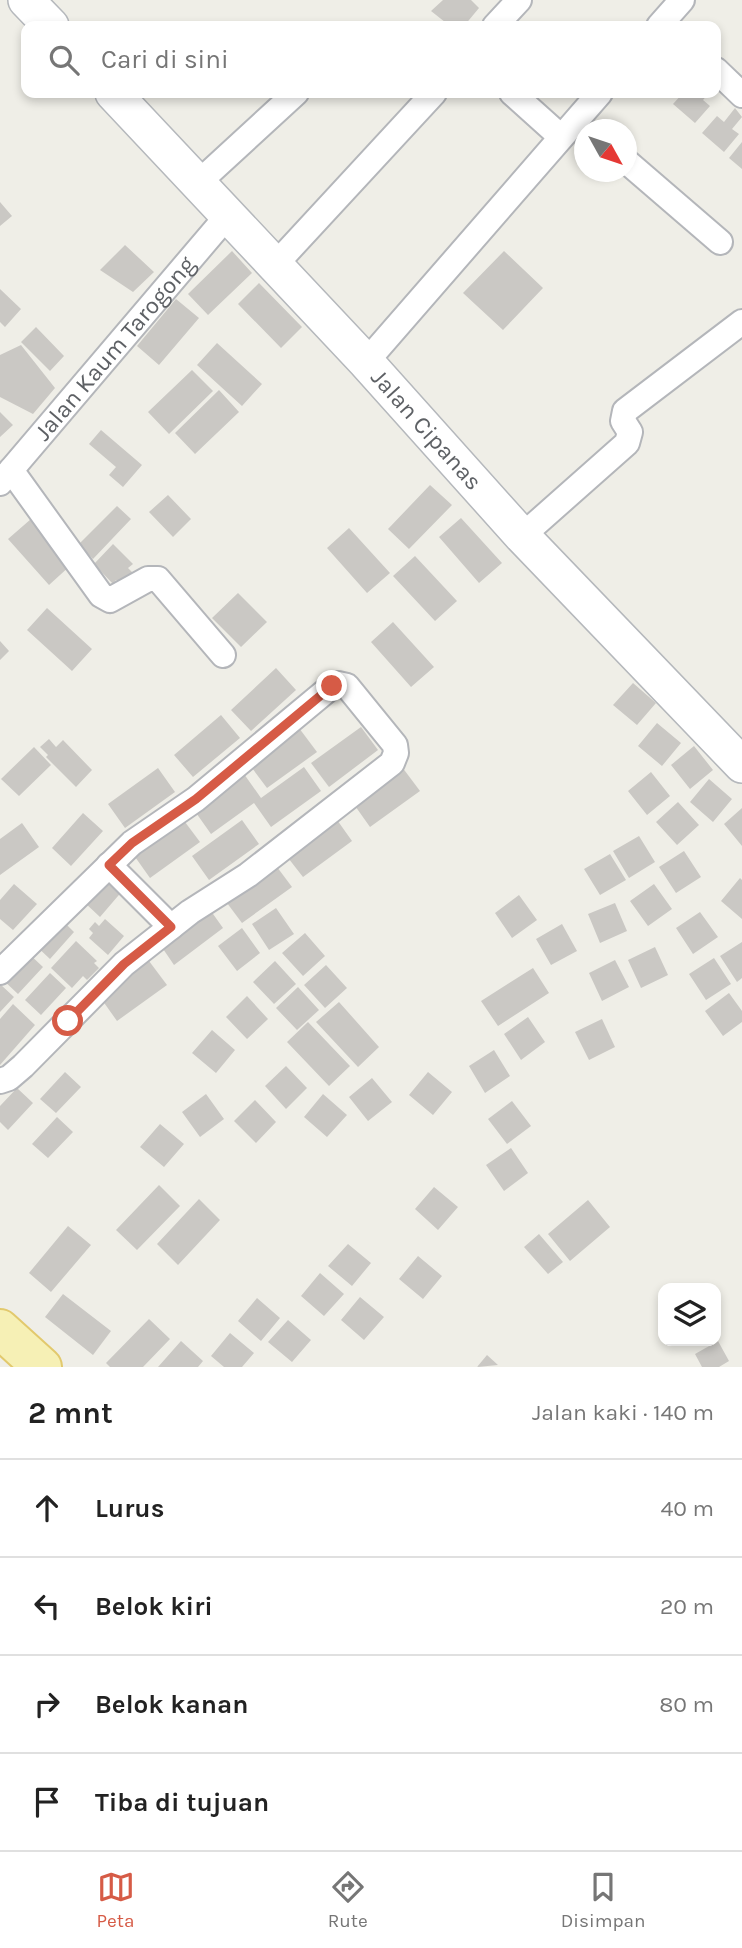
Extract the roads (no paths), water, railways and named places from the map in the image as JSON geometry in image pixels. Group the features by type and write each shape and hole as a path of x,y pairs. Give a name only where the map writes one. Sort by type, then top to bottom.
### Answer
{"main road":[{"path":"0,1329 42,1367"}],"street":[{"path":"26,0 46,21"},
{"path":"500,21 519,0"},
{"path":"665,21 682,0"},
{"path":"721,76 742,95"},
{"name":"Jalan Cipanas","path":"118,98 366,362 522,536 742,765"},
{"path":"198,183 291,98"},
{"path":"275,265 429,98"},
{"path":"521,98 574,127"},
{"path":"582,119 597,98"},
{"path":"366,362 574,130"},
{"path":"637,170 720,242"},
{"name":"Jalan Kaum Tarogong","path":"5,476 228,215"},
{"path":"522,536 628,443 630,432 623,421 625,411 742,322"},
{"path":"5,476 101,595 110,600 148,579 158,579 223,655"},
{"path":"0,972 132,843 196,799 332,686 338,684 347,687 395,745 396,753 392,763 248,875 171,927 124,964 23,1066 9,1078 0,1081"},
{"path":"109,865 171,927"}]}
